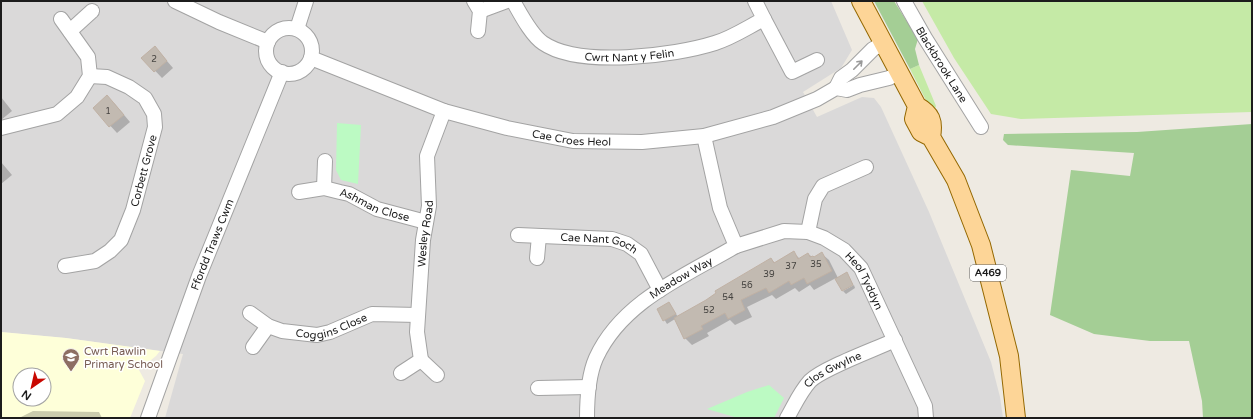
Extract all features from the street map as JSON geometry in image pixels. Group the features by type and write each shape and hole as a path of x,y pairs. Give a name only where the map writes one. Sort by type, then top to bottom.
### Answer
{"main road":[{"name":"A469","path":"861,1 917,106 927,112 933,126 931,137 956,180 981,245 1009,356 1016,418"}],"street":[{"path":"175,1 219,22 268,42"},
{"path":"297,29 306,1"},
{"path":"478,30 477,6 508,1"},
{"name":"Cwrt Nant y Felin","path":"512,1 526,23 542,42 568,53 605,58 664,54 716,43 764,19"},
{"path":"755,1 792,72 818,60"},
{"name":"Blackbrook Lane","path":"904,1 925,38 981,127"},
{"path":"70,31 92,11"},
{"path":"1,128 57,114 77,97 90,76 88,57 61,19"},
{"path":"282,29 297,29 303,33 311,44 310,58 307,64 296,72 282,72 276,69 267,58 266,52 268,42 276,32 282,29"},
{"name":"Cae Croes Heol","path":"310,58 444,111 507,128 573,141 642,142 704,136 773,117 836,88 841,78 852,70 873,49 883,43"},
{"name":"Ffordd Traws Cwm","path":"148,418 200,276 282,72"},
{"name":"Cae Croes Heol","path":"836,88 847,90 860,84 889,78 899,73"},
{"name":"Corbett Grove","path":"65,266 95,261 110,251 121,240 134,210 155,127 154,114 144,98 129,88 107,77 90,76"},
{"name":"Wesley Road","path":"421,360 417,332 426,222 429,206 427,156 444,111"},
{"path":"704,136 720,208 736,246"},
{"path":"324,188 325,161"},
{"path":"808,232 815,199 823,186 866,167"},
{"name":"Ashman Close","path":"299,192 324,188 349,194 383,211 426,222"},
{"name":"Heol Tyddyn","path":"736,246 784,231 808,232 824,238 844,250 861,268 925,406 926,418"},
{"name":"Cae Nant Goch","path":"518,235 612,239 627,244 641,254 660,290"},
{"path":"537,258 539,236"},
{"name":"Meadow Way","path":"587,418 589,387 596,359 613,331 632,310 660,290 736,246"},
{"name":"Coggins Close","path":"250,313 268,326 298,334 330,332 372,314 418,315"},
{"path":"253,347 268,326"},
{"name":"Clos Gwylne","path":"787,418 802,390 811,380 895,340"},
{"path":"401,373 421,360 437,375"},
{"path":"538,388 589,387"}],"shaded area":[{"path":"1,1 831,1 852,50 841,68 803,92 817,117 862,97 874,98 881,107 929,212 991,362 1000,397 1003,418 165,418 183,354 66,338 1,332"},
{"name":"Cwrt Rawlin Primary School","path":"1,332 66,338 160,351 139,370 145,381 130,418 1,418"}],"green space":[{"path":"874,1 894,1 918,39 915,49 919,65 910,69"},
{"path":"922,1 1252,1 1252,112 1021,119 991,114 954,58"},
{"path":"919,65 936,106 933,114 910,69"},
{"path":"337,123 361,125 358,184 341,180 336,170"},
{"path":"1252,124 1252,418 1203,418 1202,401 1189,341 1150,341 1094,334 1050,315 1071,170 1130,176 1134,153 1008,145 1003,140 1004,134 1137,132"},
{"path":"769,385 784,398 774,418 738,418 707,409 747,392"}],"building":[{"path":"155,46 167,61 154,72 141,58"},
{"path":"107,95 124,115 109,127 93,108"},
{"path":"794,251 798,259 808,253 810,257 814,257 822,252 832,271 807,284 804,278 791,285 789,281 769,293 766,288 741,300 745,310 728,319 725,313 701,326 703,329 684,339 674,318 706,300 716,293 715,291 771,258 774,263"},
{"path":"847,272 853,285 842,291 835,279"},
{"path":"669,302 676,314 663,321 657,309"}],"place":[{"name":"Cwrt Rawlin Primary School","path":"71,372"}]}
